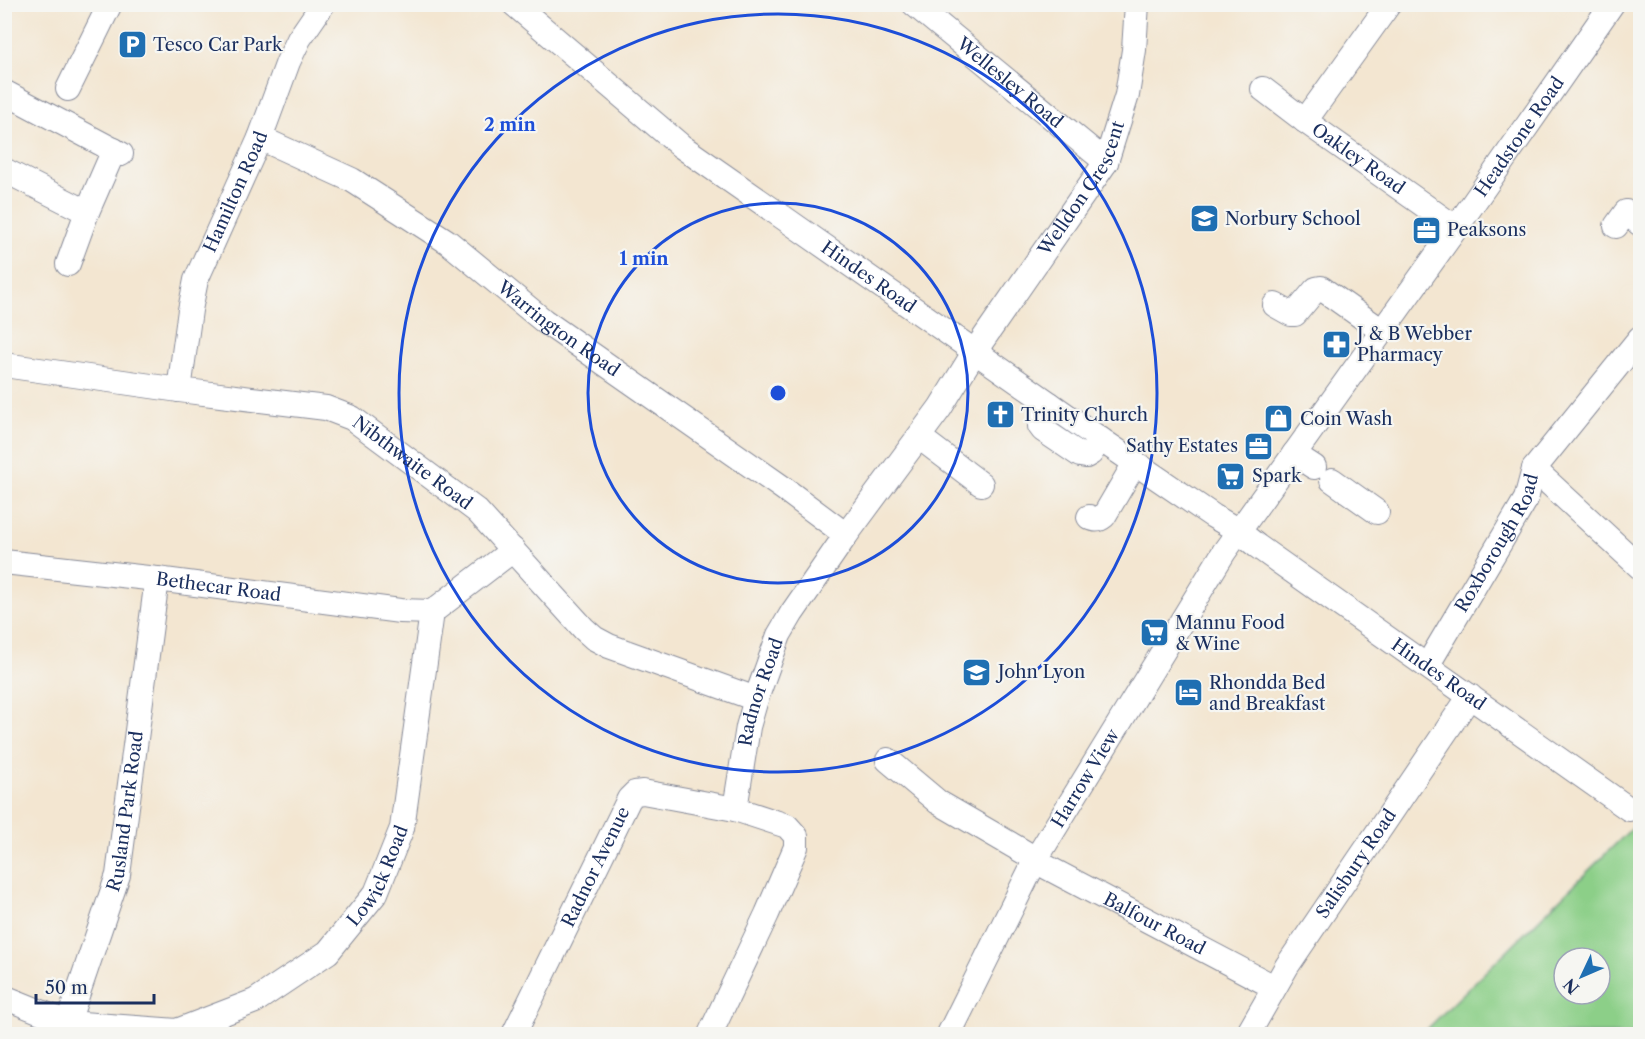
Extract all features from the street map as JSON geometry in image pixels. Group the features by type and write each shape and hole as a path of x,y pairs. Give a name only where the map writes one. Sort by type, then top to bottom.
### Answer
{"street":[{"path":"68,89 110,4"},
{"name":"Hamilton Road","path":"179,390 196,280 260,138 288,62 299,39 323,4"},
{"name":"Hindes Road","path":"514,4 681,146 1100,439 1243,535 1629,809"},
{"name":"Wellesley Road","path":"914,4 1106,162"},
{"name":"Welldon Crescent","path":"975,351 1106,162 1127,95 1134,50 1137,4"},
{"path":"1305,121 1389,4"},
{"name":"Headstone Road","path":"1243,535 1294,454 1456,228 1612,4"},
{"name":"Oakley Road","path":"1263,89 1456,228"},
{"path":"4,92 118,152 87,212 68,264"},
{"name":"Warrington Road","path":"260,138 352,180 448,242 544,321 783,488 846,535"},
{"path":"4,170 87,212"},
{"path":"1275,305 1295,314 1316,289 1321,288 1382,331"},
{"name":"Roxborough Road","path":"1427,666 1527,499 1534,469 1641,338"},
{"name":"Radnor Road","path":"735,809 748,727 779,635 846,535 940,408 975,351"},
{"name":"Nibthwaite Road","path":"4,366 326,408 352,418 477,511 594,638 609,646 756,699"},
{"path":"919,437 981,484"},
{"path":"1294,454 1377,512"},
{"path":"1089,517 1100,520 1104,516 1135,463"},
{"path":"1534,469 1641,567"},
{"name":"Harrow View","path":"949,1035 1036,860 1243,535"},
{"path":"432,612 513,549"},
{"name":"Bethecar Road","path":"4,562 157,579 400,611 432,612"},
{"name":"Rusland Park Road","path":"66,1029 118,875 157,579"},
{"name":"Lowick Road","path":"4,997 66,1029 177,1031 255,1001 328,952 376,893 402,828 432,612"},
{"name":"Salisbury Road","path":"1248,1035 1293,956 1470,696"},
{"name":"Balfour Road","path":"888,760 938,802 1036,860 1274,987"},
{"name":"Radnor Avenue","path":"514,1035 629,799 635,793 643,792 735,809"},
{"path":"710,1035 796,847 796,836 787,826 735,809"}],"green space":[{"path":"1640,819 1640,1034 1422,1034 1633,827"}],"place":[{"name":"Tesco Car Park","path":"132,45"},
{"name":"Norbury School","path":"1204,219"},
{"name":"Peaksons","path":"1426,230"},
{"name":"J & B Webber Pharmacy","path":"1336,344"},
{"name":"Trinity Church","path":"1000,415"},
{"name":"Coin Wash","path":"1279,419"},
{"name":"Sathy Estates","path":"1259,446"},
{"name":"Spark","path":"1231,476"},
{"name":"Mannu Food & Wine","path":"1154,633"},
{"name":"John Lyon","path":"977,672"},
{"name":"Rhondda Bed and Breakfast","path":"1188,693"}]}
